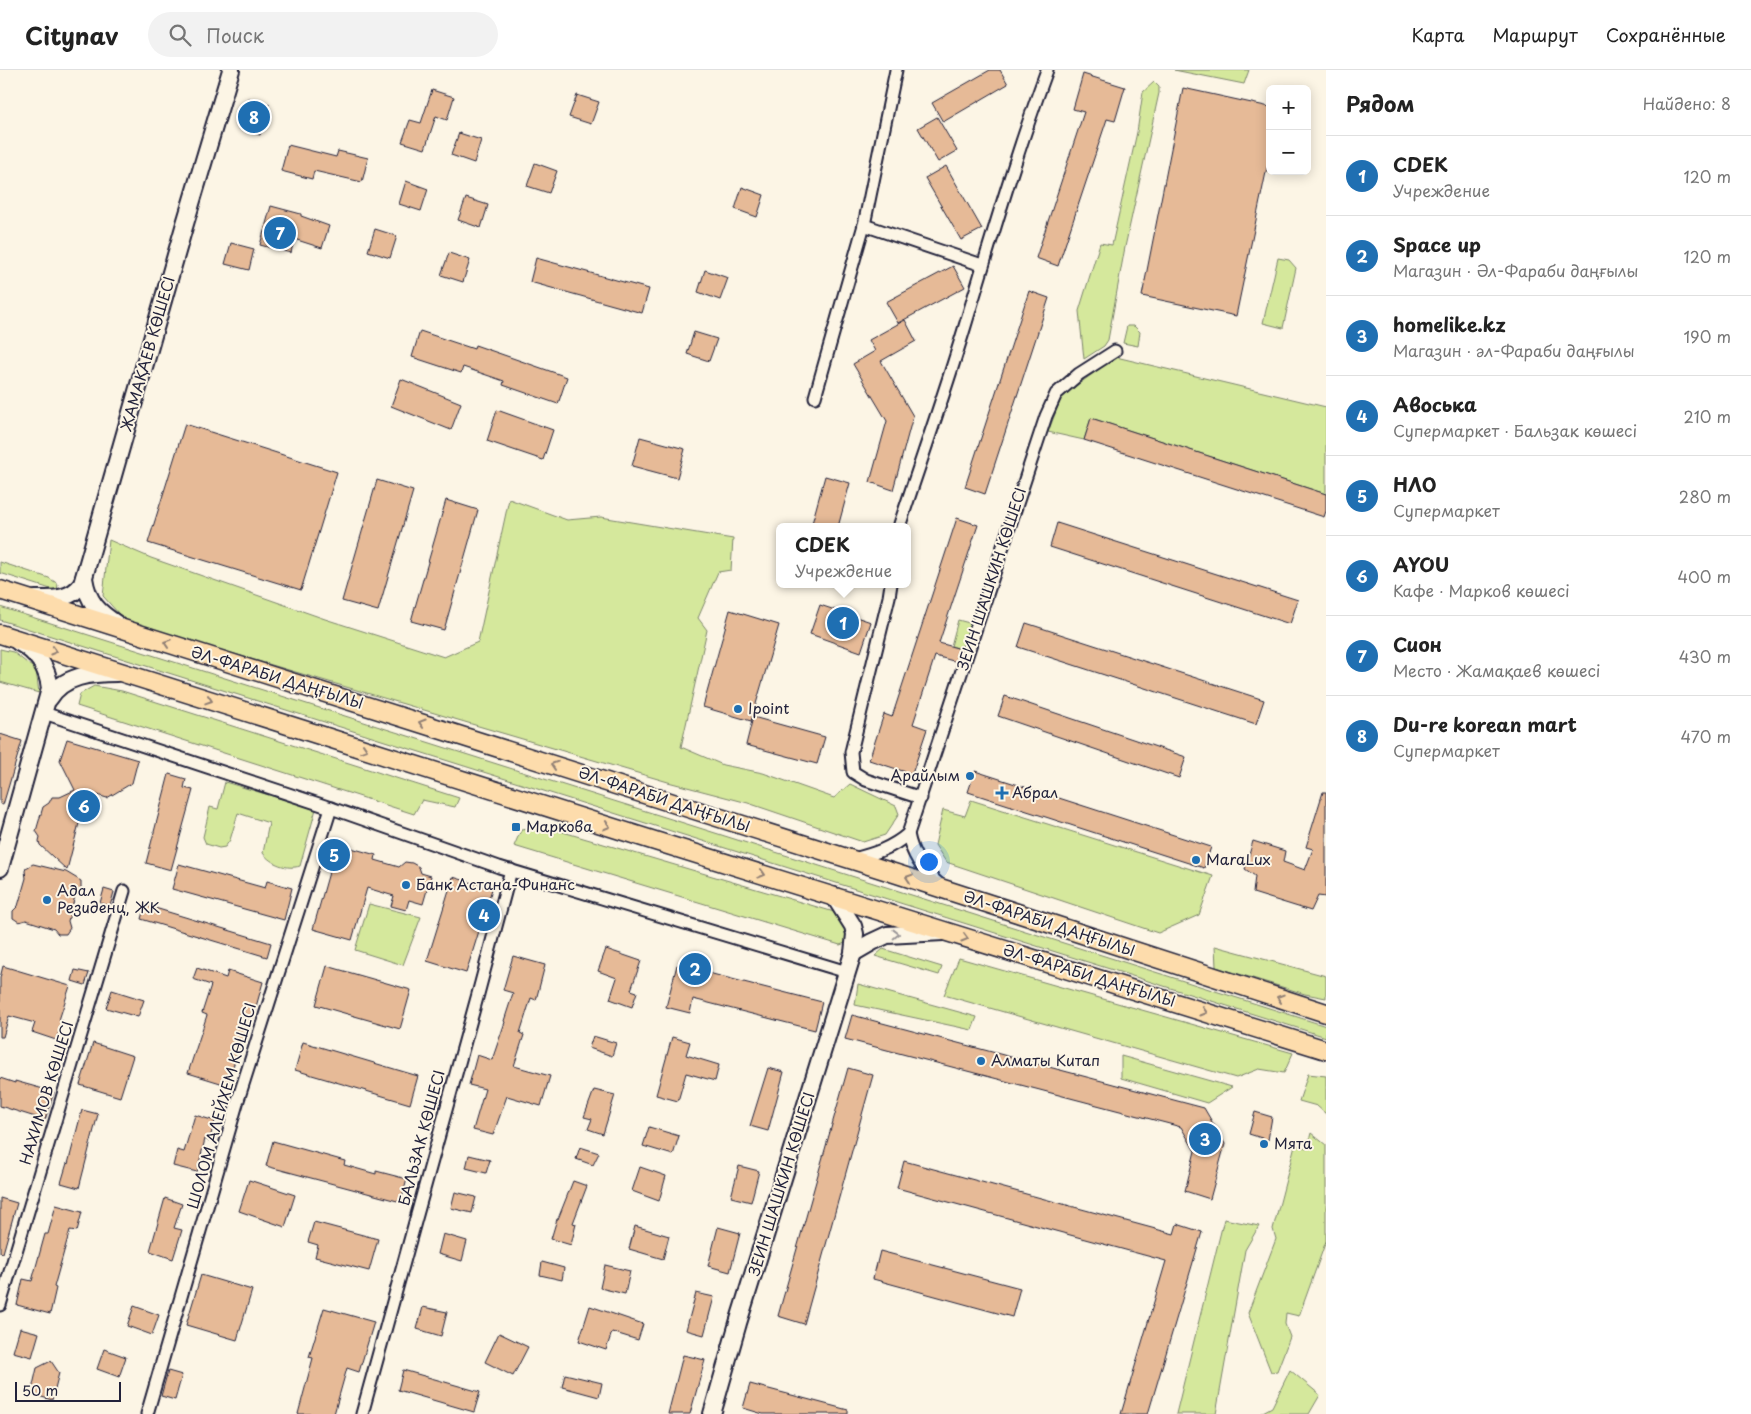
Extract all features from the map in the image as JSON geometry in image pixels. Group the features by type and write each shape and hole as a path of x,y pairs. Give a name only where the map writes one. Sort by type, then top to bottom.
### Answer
{"main road":[{"name":"ӘЛ-ФАРАБИ ДАҢҒЫЛЫ","path":"0,590 947,890 1326,1013"},
{"path":"4,635 460,780 834,896"},
{"name":"ӘЛ-ФАРАБИ ДАҢҒЫЛЫ","path":"834,896 1326,1050"}],"street":[{"name":"ЖАМАҚАЕВ КӨШЕСІ","path":"30,600 68,597 78,591 84,578 184,227 231,70"},
{"path":"815,397 864,225 896,70"},
{"path":"900,523 964,327 1028,120 1047,70"},
{"path":"864,225 982,265"},
{"name":"ЗЕИН ШАШКИН КӨШЕСІ","path":"908,834 1046,416 1056,394 1079,374 1115,351"},
{"path":"84,578 92,604 101,614 126,630"},
{"path":"890,588 851,752 853,772 866,780 921,798"},
{"path":"0,868 46,706 49,681 48,673 42,663 24,645 4,635"},
{"path":"46,706 57,687 74,678 106,673 126,673"},
{"path":"46,706 448,850 679,923 847,972"},
{"name":"ШОЛОМ АЛЕЙХЕМ КӨШЕСІ","path":"148,1414 238,1100 331,808"},
{"path":"852,860 897,844 908,834"},
{"path":"908,834 911,848 919,862 929,875 947,890"},
{"name":"БАЛЬЗАК КӨШЕСІ","path":"362,1414 511,870"},
{"name":"НАХИМОВ КӨШЕСІ","path":"0,1305 124,891"},
{"name":"ЗЕИН ШАШКИН КӨШЕСІ","path":"712,1414 738,1323 853,954 855,934 853,926 834,896"},
{"path":"853,954 887,934 944,932"}],"green space":[{"path":"1174,70 1249,70 1244,84"},
{"path":"1154,82 1159,87 1159,93 1125,247 1108,340 1104,346 1084,359 1079,311 1100,243 1112,245 1137,132 1143,92"},
{"path":"1278,258 1289,260 1296,268 1283,328 1263,323"},
{"path":"1127,326 1134,326 1140,332 1138,346 1123,343"},
{"path":"1116,357 1326,407 1326,494 1091,418 1084,440 1048,432 1062,396"},
{"path":"509,499 567,520 601,517 733,539 731,570 718,572 698,618 707,630 681,747 723,765 763,773 834,798 850,784 896,806 899,814 885,835 863,842 748,803 668,782 126,622 103,596 109,540 151,558 325,619 444,657 478,642"},
{"path":"0,562 49,578 58,584 57,591 0,573"},
{"path":"0,607 1326,1026 1326,1037 0,620"},
{"path":"958,620 973,624 965,650 951,646"},
{"path":"0,649 13,652 36,670 39,693 0,682"},
{"path":"94,686 122,691 459,798 455,807 422,800 414,814 77,706 80,694"},
{"path":"225,782 316,809 300,866 285,867 266,857 263,853 269,823 238,813 230,840 225,847 219,848 206,844 203,837 210,807 218,809"},
{"path":"971,800 1213,876 1199,915 1158,933 946,862 935,845 943,810 965,816"},
{"path":"546,827 841,914 849,932 848,942 840,945 514,846 521,830"},
{"path":"369,904 421,917 403,965 355,950"},
{"path":"1215,946 1326,976 1326,998 1305,994 1216,967"},
{"path":"883,949 942,967 939,975 875,956"},
{"path":"959,958 1293,1053 1284,1073 1259,1069 1236,1078 944,995"},
{"path":"858,984 977,1017 972,1030 855,1005"},
{"path":"1121,1056 1232,1087 1207,1103 1121,1078"},
{"path":"1308,1074 1326,1076 1326,1114 1317,1106 1299,1101"},
{"path":"1311,1133 1326,1145 1326,1241 1299,1316 1286,1313 1285,1324 1290,1337 1277,1371 1271,1372 1248,1313 1276,1239 1273,1229 1295,1145 1307,1148"},
{"path":"1224,1219 1259,1226 1245,1250 1216,1414 1176,1414"},
{"path":"1290,1370 1320,1395 1309,1414 1262,1414 1272,1407"}],"building":[{"path":"990,70 1000,70 1008,84 943,122 932,103"},
{"path":"1083,74 1125,87 1115,121 1107,119 1058,266 1036,258 1084,112 1073,109"},
{"path":"1183,88 1266,106 1266,172 1236,316 1142,296"},
{"path":"432,90 454,97 447,120 436,116 425,149 402,142 410,120 421,123"},
{"path":"577,95 599,102 591,124 569,117"},
{"path":"249,98 269,104 260,135 240,129"},
{"path":"937,117 957,151 938,162 918,128"},
{"path":"459,133 481,140 474,163 451,155"},
{"path":"288,145 336,157 338,151 368,158 362,182 314,171 312,179 281,171"},
{"path":"535,163 557,171 549,193 527,186"},
{"path":"946,166 982,229 961,240 925,178"},
{"path":"406,181 428,189 421,211 399,204"},
{"path":"742,187 764,195 757,217 735,209"},
{"path":"466,198 488,205 481,228 458,220"},
{"path":"271,206 301,214 301,216 329,226 322,248 294,239 291,253 260,245"},
{"path":"375,229 397,236 390,258 368,251"},
{"path":"231,243 254,249 249,270 225,264"},
{"path":"449,253 470,260 463,282 441,275"},
{"path":"536,258 649,289 642,313 530,282"},
{"path":"953,266 965,287 898,323 886,302"},
{"path":"705,270 728,278 720,300 698,292"},
{"path":"1029,291 1049,298 985,494 965,487"},
{"path":"905,320 916,341 881,361 913,416 893,490 870,482 887,421 853,364 875,351 869,340"},
{"path":"420,331 474,349 475,345 567,377 558,404 503,385 504,381 463,367 461,373 412,357"},
{"path":"694,332 717,339 709,361 687,354"},
{"path":"401,379 461,403 451,430 391,406"},
{"path":"497,410 553,430 543,460 487,441"},
{"path":"1091,418 1326,494 1324,517 1084,440"},
{"path":"185,424 337,472 301,590 148,543"},
{"path":"640,437 685,449 677,478 632,466"},
{"path":"825,476 850,483 839,523 812,523"},
{"path":"377,480 413,491 378,611 342,601"},
{"path":"446,500 478,510 444,630 411,621"},
{"path":"957,518 978,525 939,643 961,649 957,662 935,656 913,724 927,729 912,774 869,760 884,714 892,717"},
{"path":"1057,523 1298,600 1290,624 1050,547"},
{"path":"820,605 871,622 861,652 810,634"},
{"path":"730,610 779,625 751,721 703,707"},
{"path":"1026,623 1264,700 1256,724 1018,647"},
{"path":"1005,696 1186,757 1179,778 998,716"},
{"path":"753,717 825,737 817,764 746,745"},
{"path":"0,734 22,741 3,805 0,804"},
{"path":"67,739 138,760 132,783 107,798 87,792 67,870 40,845 40,837 36,831 43,807 49,803 52,797 60,797 75,790 60,760"},
{"path":"975,771 1211,847 1204,868 968,792"},
{"path":"169,774 186,779 184,788 193,790 171,870 146,863"},
{"path":"1323,792 1326,792 1326,897 1318,896 1311,911 1253,893 1255,876 1245,869 1253,841 1285,851 1283,862 1305,870 1313,849 1306,847"},
{"path":"337,844 376,855 375,860 399,867 405,862 419,867 421,873 431,876 423,904 409,900 406,910 391,906 394,896 367,888 352,940 313,929"},
{"name":"Адал Резиденц, ЖК","path":"33,864 66,872 81,881 81,888 76,893 68,921 70,928 66,934 58,934 54,929 26,920 19,922 13,918 13,911 18,906 26,878 26,868"},
{"path":"179,864 265,888 267,881 292,888 284,920 172,889"},
{"path":"453,877 492,889 466,973 427,961"},
{"path":"104,889 114,892 110,906 100,903"},
{"path":"145,905 271,943 267,957 141,919"},
{"path":"606,949 641,961 631,990 637,992 632,1007 610,999 617,978 598,971"},
{"path":"513,956 545,965 536,1000 531,998 520,1033 524,1035 514,1066 550,1076 541,1106 507,1096 493,1135 473,1130 485,1089 469,1085 477,1055 492,1060 505,1022 513,993 503,990"},
{"path":"677,965 822,1002 815,1030 693,999 690,1013 666,1007"},
{"path":"3,966 70,986 59,1020 63,1021 56,1040 32,1032 35,1023 9,1016 3,1037 0,1037 0,978"},
{"path":"327,966 411,990 400,1029 316,1005"},
{"path":"197,968 226,978 228,971 263,982 250,1028 246,1027 227,1085 188,1073 207,1015 202,1013 211,985 193,979"},
{"path":"75,970 89,973 85,985 72,981"},
{"path":"112,990 144,1000 138,1017 106,1008"},
{"path":"852,1015 1204,1108 1225,1144 1210,1199 1185,1191 1195,1151 1181,1127 845,1039"},
{"path":"593,1036 616,1043 612,1056 589,1048"},
{"path":"672,1037 690,1042 686,1055 719,1065 715,1081 686,1073 678,1101 656,1095"},
{"path":"303,1042 418,1076 410,1104 295,1070"},
{"path":"93,1043 133,1056 120,1097 80,1085"},
{"path":"768,1068 784,1072 768,1131 750,1126"},
{"path":"848,1068 873,1075 804,1324 778,1316"},
{"path":"0,1078 54,1092 45,1120 0,1106"},
{"path":"594,1090 615,1095 603,1134 588,1129 592,1119 584,1117"},
{"path":"82,1110 98,1114 79,1188 61,1183"},
{"path":"1255,1112 1272,1117 1268,1140 1249,1134"},
{"path":"195,1115 215,1121 209,1141 205,1139 197,1172 173,1166 177,1150 184,1152"},
{"path":"649,1127 679,1136 673,1155 643,1146"},
{"path":"273,1141 345,1161 344,1165 376,1174 376,1171 407,1179 401,1202 266,1166"},
{"path":"580,1147 599,1153 593,1165 576,1159"},
{"path":"469,1155 490,1160 486,1173 466,1168"},
{"path":"904,1161 1174,1234 1177,1224 1202,1232 1148,1414 1121,1414 1166,1261 897,1188"},
{"path":"739,1166 759,1171 751,1202 731,1197"},
{"path":"640,1167 666,1176 659,1201 632,1191"},
{"path":"249,1180 295,1195 285,1227 239,1211"},
{"path":"573,1181 587,1186 573,1223 576,1224 571,1245 551,1239"},
{"path":"455,1192 476,1197 472,1213 451,1208"},
{"path":"0,1198 17,1203 3,1253 0,1252"},
{"path":"165,1198 182,1204 174,1228 182,1230 173,1259 150,1251"},
{"path":"56,1205 82,1212 77,1231 70,1230 54,1287 56,1288 50,1314 17,1305 23,1279 32,1281 45,1234 48,1234"},
{"path":"314,1222 378,1239 369,1271 315,1257 318,1245 308,1242"},
{"path":"635,1226 669,1236 663,1259 629,1249"},
{"path":"718,1227 740,1233 730,1272 708,1266"},
{"path":"443,1234 467,1241 462,1261 438,1254"},
{"path":"880,1251 1020,1288 1012,1317 873,1279"},
{"path":"542,1262 564,1268 562,1280 540,1275"},
{"path":"605,1265 630,1271 625,1294 600,1288"},
{"path":"201,1275 252,1290 237,1340 186,1325"},
{"path":"696,1293 714,1297 704,1335 686,1330"},
{"path":"134,1306 159,1315 152,1335 127,1326"},
{"path":"590,1306 643,1324 638,1340 612,1332 606,1350 579,1341"},
{"path":"423,1307 447,1312 441,1336 417,1329"},
{"path":"324,1308 374,1322 359,1372 347,1368 334,1414 298,1414 313,1358 309,1357"},
{"path":"20,1328 39,1333 32,1357 13,1352"},
{"path":"499,1333 528,1347 513,1376 485,1362"},
{"path":"104,1349 126,1357 119,1377 97,1369"},
{"path":"683,1355 705,1360 690,1414 668,1414"},
{"path":"51,1361 59,1373 52,1400 31,1394 37,1368"},
{"path":"403,1370 480,1392 474,1412 398,1390"},
{"path":"168,1371 182,1375 175,1400 161,1396"},
{"path":"565,1374 602,1383 599,1397 562,1387"},
{"path":"750,1384 848,1410 848,1414 763,1414 743,1408"}],"place":[{"name":"Du-re korean mart","path":"254,117"},
{"name":"Сион","path":"280,233"},
{"name":"CDEK","path":"843,623"},
{"name":"Ipoint","path":"738,709"},
{"name":"Арайлым","path":"970,776"},
{"name":"Абрал","path":"1002,793"},
{"name":"AYOU","path":"84,806"},
{"name":"Маркова","path":"516,827"},
{"name":"НЛО","path":"334,855"},
{"name":"MaraLux","path":"1196,860"},
{"name":"Банк Астана-Финанс","path":"406,885"},
{"name":"Адал Резиденц, ЖК","path":"47,900"},
{"name":"Авоська","path":"484,915"},
{"name":"Space up","path":"695,969"},
{"name":"Алматы Китап","path":"981,1061"},
{"name":"homelike.kz","path":"1205,1139"},
{"name":"Мята","path":"1264,1144"}]}
